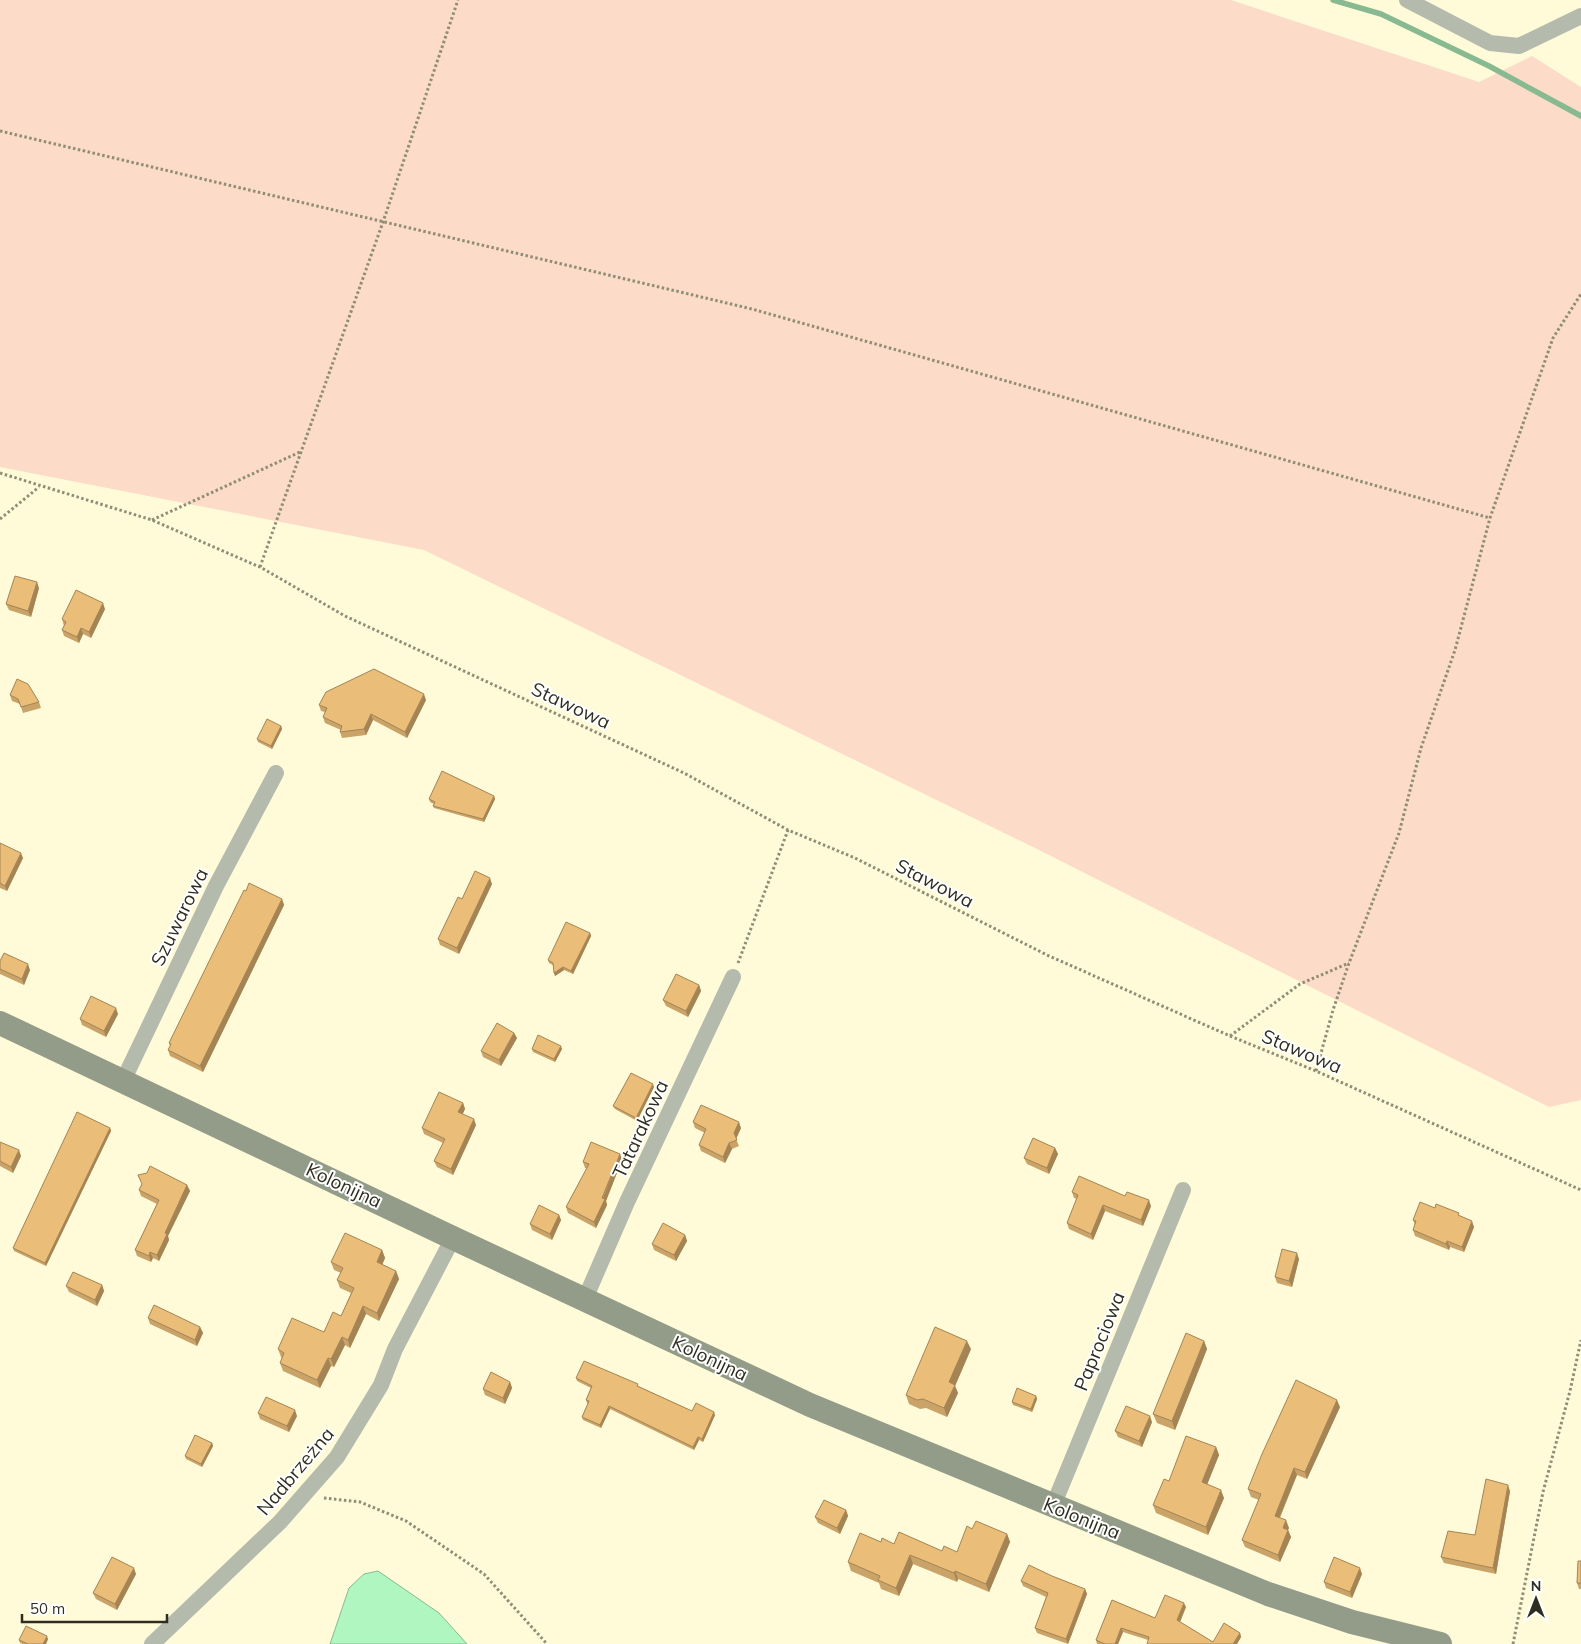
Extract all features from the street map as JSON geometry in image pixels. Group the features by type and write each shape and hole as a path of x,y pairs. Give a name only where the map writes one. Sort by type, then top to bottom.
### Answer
{"street":[{"path":"1407,0 1490,43 1520,46 1581,16"},
{"name":"Szuwarowa","path":"122,1081 216,886 276,773"},
{"name":"Tatarakowa","path":"585,1299 632,1193 733,977"},
{"name":"Kolonijna","path":"0,1023 810,1405 1053,1506 1298,1604 1352,1622 1440,1644"},
{"name":"Paprociowa","path":"1053,1506 1183,1190"},
{"name":"Nadbrzeżna","path":"152,1644 280,1522 337,1457 380,1385 395,1350 453,1238"}],"path":[{"path":"260,568 383,222 458,0"},
{"path":"0,132 752,309 1490,518"},
{"path":"1316,1072 1333,1010 1399,832 1421,748 1455,650 1490,518 1554,338 1581,294"},
{"path":"152,520 301,452"},
{"name":"Stawowa","path":"0,473 152,520 260,568 345,616 684,773 788,830 855,858 1047,955 1581,1190"},
{"path":"0,519 40,486"},
{"path":"733,977 788,830"},
{"path":"1230,1036 1300,984 1349,964"},
{"path":"1513,1644 1543,1492 1581,1340"},
{"path":"304,1495 360,1502 406,1520 484,1574 547,1644"}],"shaded area":[{"path":"0,0 1231,0 1479,82 1532,56 1581,87 1581,1100 1549,1107 1033,847 424,550 0,467"},
{"path":"378,1571 439,1613 467,1644 330,1644 349,1588 364,1574"}],"building":[{"path":"15,576 37,582 28,611 6,604"},
{"path":"76,590 103,603 89,632 81,628 77,637 62,630 66,622 62,619"},
{"path":"374,669 424,694 405,732 371,714 364,729 340,732 342,726 323,717 327,708 319,705 326,692"},
{"path":"17,679 28,684 39,702 21,707 18,699 10,695"},
{"path":"267,719 281,726 271,746 257,739"},
{"path":"442,771 494,796 483,819 433,806 435,802 429,799"},
{"path":"0,843 21,853 5,886 0,883"},
{"path":"475,871 490,878 457,948 438,939 458,897 462,899"},
{"path":"249,883 282,899 200,1066 168,1050 171,1044 169,1043"},
{"path":"566,922 590,933 571,971 563,967 554,973 553,963 548,960"},
{"path":"4,953 28,964 22,979 0,969 0,961"},
{"path":"676,974 699,985 686,1011 663,1000"},
{"path":"91,996 116,1008 104,1031 80,1019"},
{"path":"497,1023 514,1033 499,1060 481,1051"},
{"path":"538,1035 561,1046 554,1059 532,1049"},
{"path":"631,1073 653,1084 636,1118 613,1106"},
{"path":"439,1092 463,1103 458,1112 474,1119 451,1169 434,1161 445,1139 422,1128"},
{"path":"701,1105 739,1122 734,1133 737,1140 729,1143 723,1157 699,1145 706,1129 693,1122"},
{"path":"77,1112 110,1128 45,1263 13,1248"},
{"path":"1033,1138 1055,1148 1047,1168 1024,1158"},
{"path":"0,1142 19,1150 11,1167 0,1161"},
{"path":"591,1142 620,1154 602,1198 605,1199 594,1222 566,1207 589,1164 583,1162"},
{"path":"150,1166 187,1185 157,1255 150,1252 149,1256 135,1250 159,1200 139,1190 142,1184 138,1175 147,1173"},
{"path":"1079,1176 1125,1196 1127,1192 1149,1200 1141,1220 1103,1205 1091,1234 1067,1223 1078,1195 1072,1192"},
{"path":"1420,1202 1435,1208 1436,1204 1459,1213 1458,1215 1472,1221 1462,1247 1447,1241 1446,1244 1413,1230 1416,1221 1413,1220"},
{"path":"539,1205 559,1215 550,1234 530,1224"},
{"path":"663,1223 685,1235 674,1255 652,1244"},
{"path":"345,1233 382,1250 377,1262 396,1271 377,1313 363,1306 348,1340 342,1337 331,1359 328,1358 317,1380 280,1363 284,1353 278,1349 292,1318 324,1332 333,1312 341,1316 354,1288 337,1280 343,1268 331,1262"},
{"path":"1282,1249 1297,1253 1289,1281 1275,1277"},
{"path":"73,1272 102,1285 95,1300 66,1286"},
{"path":"154,1305 200,1327 195,1340 148,1318"},
{"path":"935,1327 967,1341 949,1382 955,1385 944,1408 923,1399 917,1400 906,1395"},
{"path":"1186,1333 1204,1341 1172,1421 1153,1414"},
{"path":"584,1361 638,1384 637,1386 692,1411 696,1403 714,1412 702,1439 698,1437 693,1447 609,1406 600,1425 582,1417 589,1401 586,1400 592,1386 576,1378"},
{"path":"491,1372 510,1382 503,1398 483,1389"},
{"path":"1296,1380 1337,1400 1305,1472 1294,1468 1275,1516 1286,1520 1283,1528 1288,1530 1278,1555 1242,1540 1261,1494 1248,1489"},
{"path":"1017,1388 1036,1396 1031,1409 1012,1402"},
{"path":"266,1397 295,1410 287,1426 258,1413"},
{"path":"1126,1406 1150,1416 1139,1441 1115,1431"},
{"path":"195,1435 212,1443 201,1464 185,1456"},
{"path":"1186,1436 1216,1447 1202,1482 1221,1490 1206,1527 1153,1505 1164,1479 1169,1481"},
{"path":"1486,1479 1508,1485 1493,1568 1441,1557 1448,1531 1475,1535"},
{"path":"824,1500 846,1510 837,1528 815,1517"},
{"path":"976,1521 1007,1534 986,1584 910,1555 896,1588 878,1580 880,1576 848,1562 860,1533 881,1542 882,1538 894,1544 899,1532 942,1551 944,1546 957,1552 967,1526 972,1529"},
{"path":"112,1557 134,1568 115,1604 93,1593"},
{"path":"1334,1557 1360,1568 1350,1592 1324,1582"},
{"path":"1578,1561 1581,1561 1581,1583 1577,1583"},
{"path":"1029,1565 1085,1589 1066,1639 1035,1628 1048,1593 1021,1581"},
{"path":"1165,1595 1184,1603 1177,1620 1213,1642 1224,1623 1240,1633 1233,1644 1147,1644 1149,1637 1121,1628 1115,1644 1105,1644 1096,1640 1112,1600 1155,1618"},
{"path":"26,1626 47,1636 43,1644 28,1644 19,1640"}],"waterway":[{"path":"1333,0 1381,14 1489,66 1581,116"}]}
